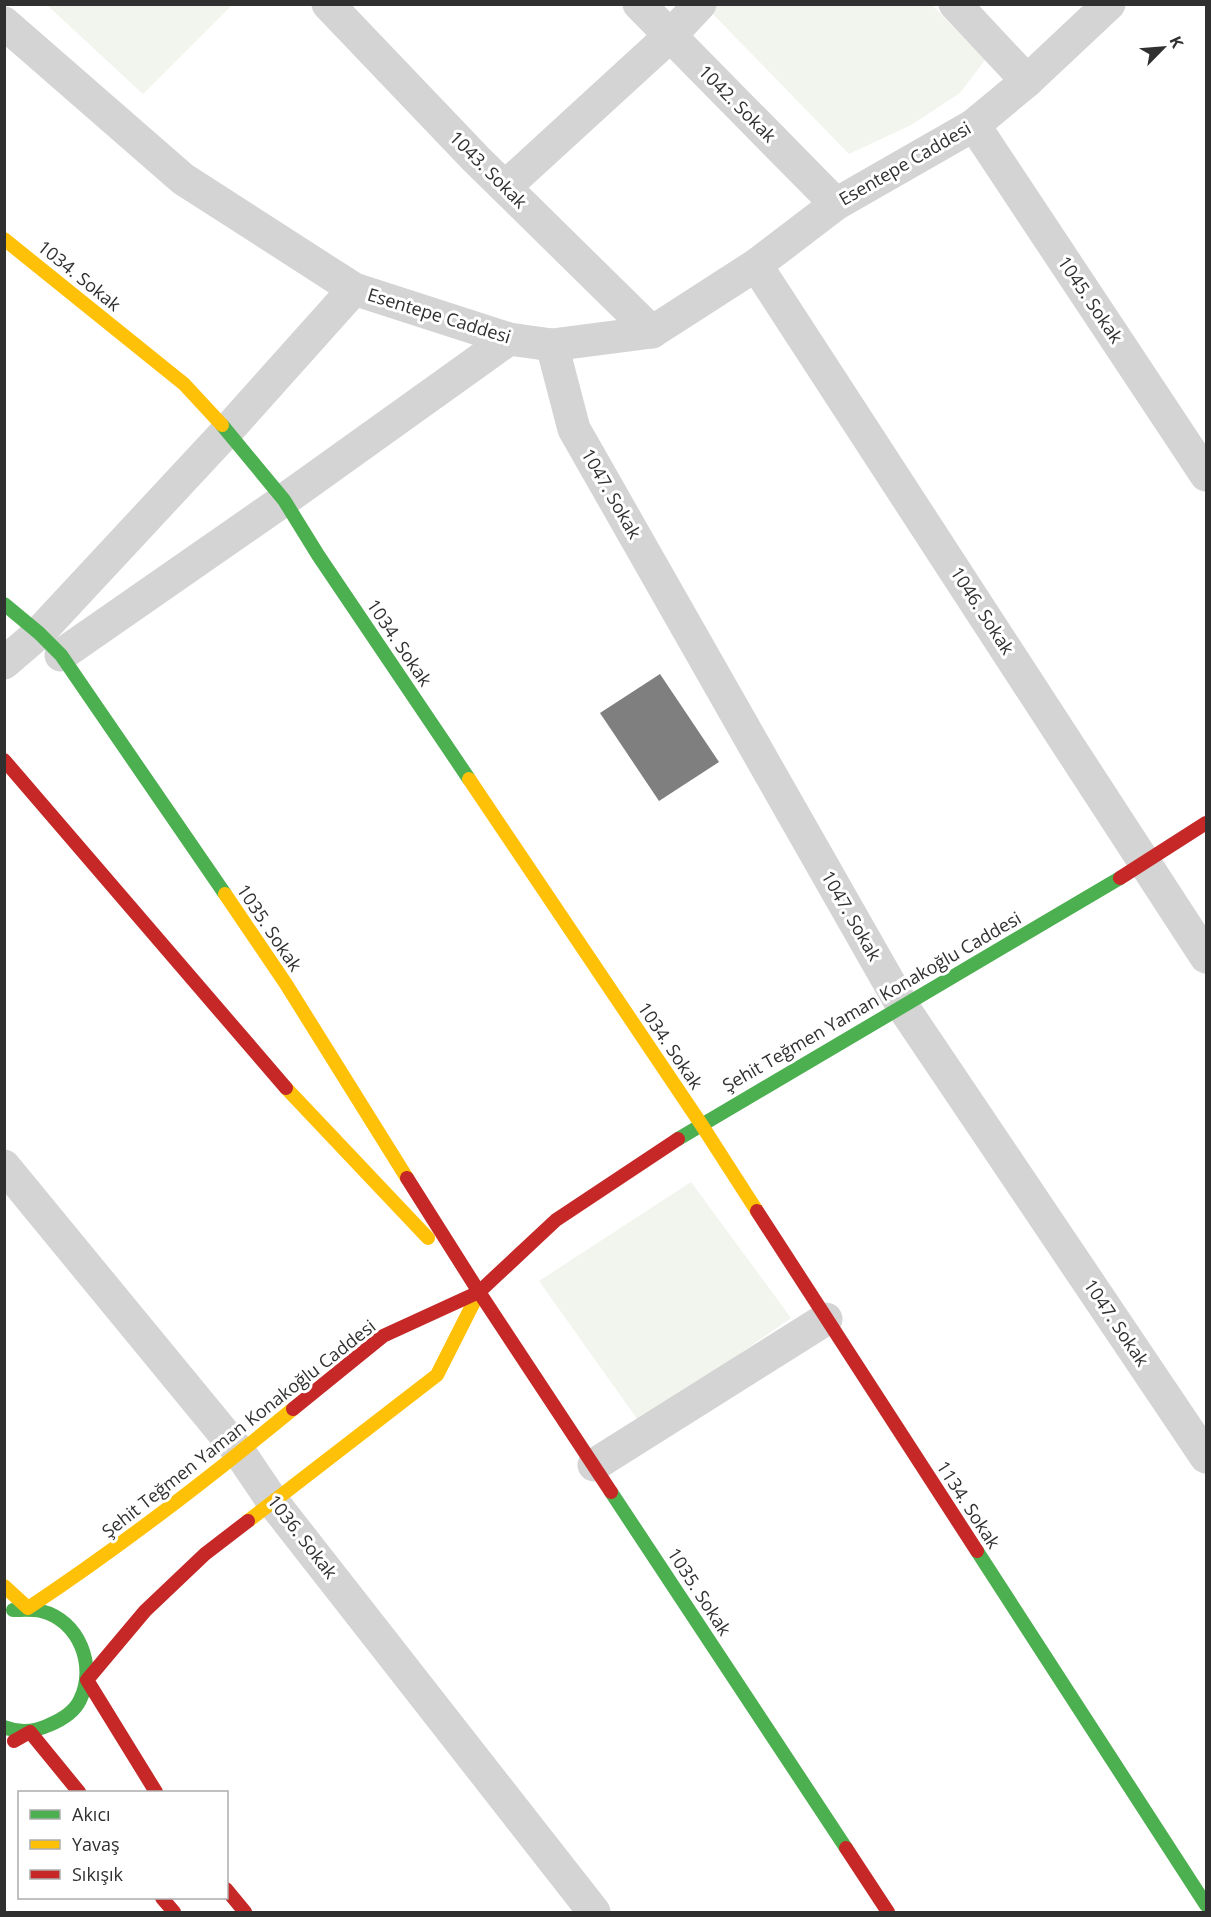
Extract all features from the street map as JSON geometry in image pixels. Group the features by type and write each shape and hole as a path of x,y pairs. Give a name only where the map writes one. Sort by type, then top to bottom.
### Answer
{"street":[{"name":"1043. Sokak","path":"328,4 505,187 652,332"},
{"name":"1042. Sokak","path":"639,4 836,204"},
{"path":"505,187 670,36 700,4"},
{"path":"955,4 1027,81"},
{"name":"Esentepe Caddesi","path":"4,23 183,179 354,289 509,339 552,345 652,332 756,265 836,204 974,124 1027,81 1109,4"},
{"name":"1045. Sokak","path":"974,124 1206,475"},
{"name":"1034. Sokak","path":"4,239 184,384 227,431 284,500 324,565 700,1124"},
{"name":"1046. Sokak","path":"756,265 1206,957"},
{"path":"50,644 227,431 354,289"},
{"path":"4,663 50,644 284,500 509,339"},
{"name":"1047. Sokak","path":"552,345 574,429 903,1007 1206,1457"},
{"name":"1035. Sokak","path":"4,604 50,644 286,984 479,1292 888,1912"},
{"name":"1035. Sokak","path":"4,760 274,1075 479,1292"},
{"name":"Şehit Teğmen Yaman Konakoğlu Caddesi","path":"28,1608 90,1567 240,1453 383,1336 479,1292 556,1220 700,1124 1146,863 1206,823"},
{"name":"1134. Sokak","path":"700,1124 1206,1905"},
{"name":"1036. Sokak","path":"4,1166 240,1453 273,1502 594,1912"},
{"name":"Şehit Teğmen Yaman Konakoğlu Caddesi","path":"87,1680 145,1611 205,1554 437,1375 479,1292"},
{"path":"594,1465 826,1319"},
{"path":"4,1586 28,1608"},
{"path":"4,1613 28,1608 49,1613 67,1624 80,1640 87,1660 87,1680 81,1700 67,1716 50,1727 30,1732 4,1746"},
{"path":"87,1680 155,1791"},
{"path":"4,1727 30,1732 78,1791"},
{"path":"228,1891 245,1912"},
{"path":"163,1899 174,1912"}],"shaded area":[{"path":"710,4 932,5 985,60 960,93 911,125 849,154 707,8"},
{"path":"47,5 232,5 143,94"},
{"path":"691,1182 791,1318 640,1423 539,1281"}],"building":[{"path":"660,674 719,762 659,801 600,713"}],"traffic: fast":[{"path":"222,425 284,500 318,555 469,779"},
{"path":"4,604 61,655 225,894"},
{"path":"678,1139 1120,878"},
{"path":"611,1492 846,1848"},
{"path":"977,1551 1206,1905"},
{"path":"4,1727 21,1731 32,1730 62,1718 74,1709 85,1687 85,1659 75,1634 66,1624 41,1611 13,1610"}],"traffic: slow":[{"path":"4,239 184,384 222,425"},
{"path":"469,779 757,1211"},
{"path":"225,894 286,984 407,1178"},
{"path":"286,1088 428,1238"},
{"path":"248,1521 437,1375 479,1292"},
{"path":"4,1586 28,1608 163,1512 293,1409"}],"traffic: jam":[{"path":"4,760 286,1088"},
{"path":"1120,878 1206,823"},
{"path":"293,1409 383,1336 479,1292 556,1220 678,1139"},
{"path":"407,1178 611,1492"},
{"path":"757,1211 977,1551"},
{"path":"155,1791 87,1680 145,1611 205,1554 248,1521"},
{"path":"14,1741 30,1732 78,1791"},
{"path":"846,1848 888,1912"},
{"path":"228,1891 245,1912"},
{"path":"163,1899 174,1912"}]}
